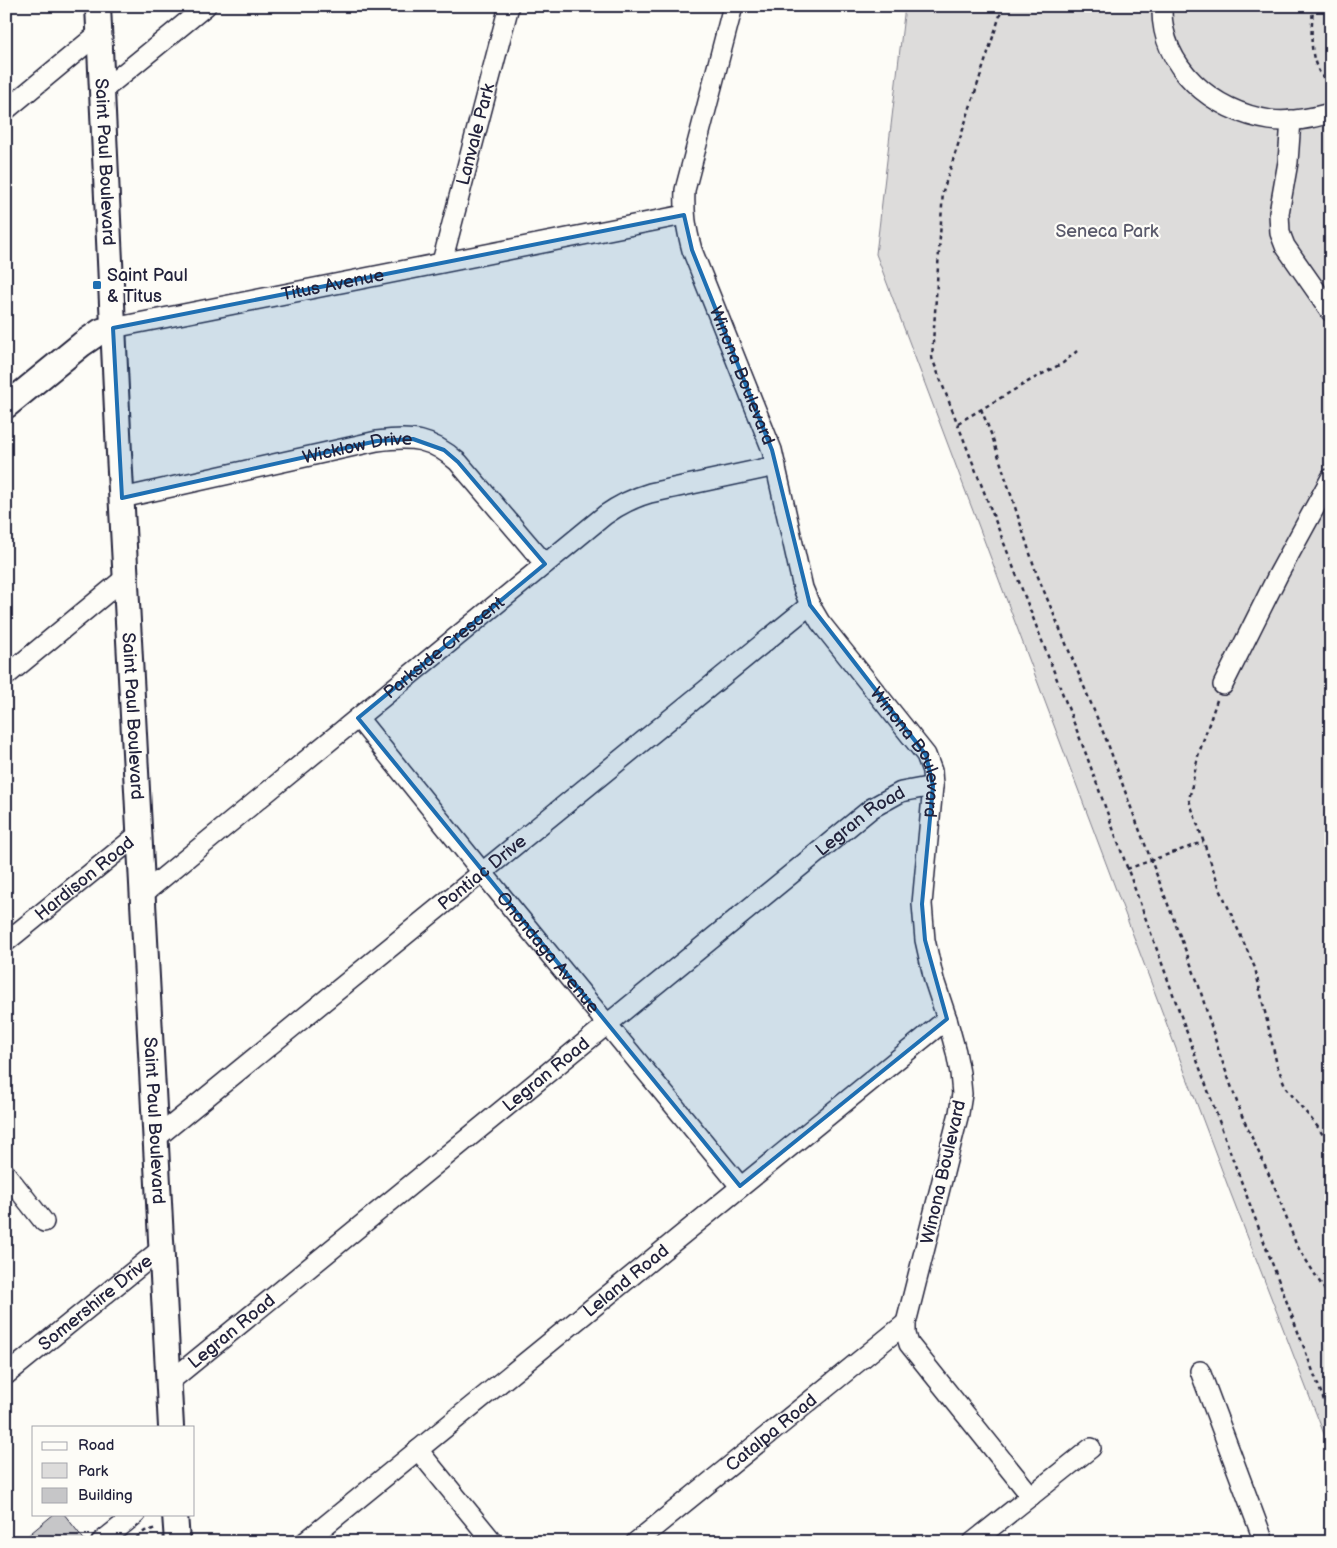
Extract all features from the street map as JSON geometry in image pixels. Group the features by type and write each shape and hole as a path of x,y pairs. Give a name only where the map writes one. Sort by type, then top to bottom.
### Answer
{"main road":[{"name":"Saint Paul Boulevard","path":"98,6 113,328 171,1426"},
{"name":"Titus Avenue","path":"6,406 82,344 101,332 113,328"}],"street":[{"path":"102,91 206,6"},
{"name":"Lanvale Park","path":"442,262 509,6"},
{"name":"Winona Boulevard","path":"733,6 685,190 684,215 692,250 772,450 804,588 810,605 820,622 926,755 932,771 933,786 922,904 927,948 960,1073 962,1094 959,1113 906,1323 906,1334 909,1344 1031,1496"},
{"path":"1162,6 1161,20 1166,43 1183,70 1204,92 1224,106 1245,114 1272,120 1299,120 1331,113"},
{"path":"6,110 99,34"},
{"path":"1291,120 1288,162 1279,213 1280,233 1285,246 1331,312"},
{"name":"Titus Avenue","path":"113,328 684,215"},
{"name":"Wicklow Drive","path":"122,498 396,438 413,439 430,443 444,450 458,462 545,564"},
{"name":"Parkside Crescent","path":"143,894 545,564 619,506 634,498 650,493 776,466"},
{"path":"1223,685 1278,575 1331,478"},
{"path":"6,676 126,578"},
{"name":"Pontiac Drive","path":"155,1139 810,605"},
{"name":"Onondaga Avenue","path":"358,718 740,1186"},
{"name":"Legran Road","path":"168,1383 872,808 900,792 933,786"},
{"name":"Hardison Road","path":"6,942 140,833"},
{"name":"Leland Road","path":"305,1542 947,1019"},
{"path":"6,1174 44,1222"},
{"name":"Somershire Drive","path":"6,1375 162,1249"},
{"name":"Catalpa Road","path":"636,1542 906,1323"},
{"path":"1200,1371 1264,1542"},
{"path":"973,1542 1091,1448"},
{"path":"418,1450 493,1542"},
{"path":"101,1542 134,1516"}],"path":[{"path":"1003,6 943,191 932,358 1086,754 1235,1165 1331,1419"},
{"path":"1313,6 1311,34 1315,61 1320,73 1331,85"},
{"path":"958,424 1063,363 1077,351"},
{"path":"981,409 992,436 1036,572 1108,744 1198,983 1220,1055 1242,1116 1276,1190 1296,1244 1331,1300"},
{"path":"1223,685 1198,756 1189,800 1220,889 1255,968 1276,1065 1286,1088 1317,1126 1331,1147"},
{"path":"1127,869 1203,842"},
{"path":"130,1542 145,1531 155,1528 172,1528"}],"highlighted area":[{"path":"684,215 692,250 772,450 810,605 926,755 933,786 922,904 925,940 947,1019 740,1186 358,718 545,564 458,462 444,450 413,439 377,441 122,498 113,328"}],"green space":[{"name":"Seneca Park","path":"905,6 1331,6 1331,1452 1229,1189 876,254"}],"building":[{"path":"52,1516 66,1516 86,1542 20,1542"}],"place":[{"name":"Saint Paul & Titus","path":"97,285"}]}
